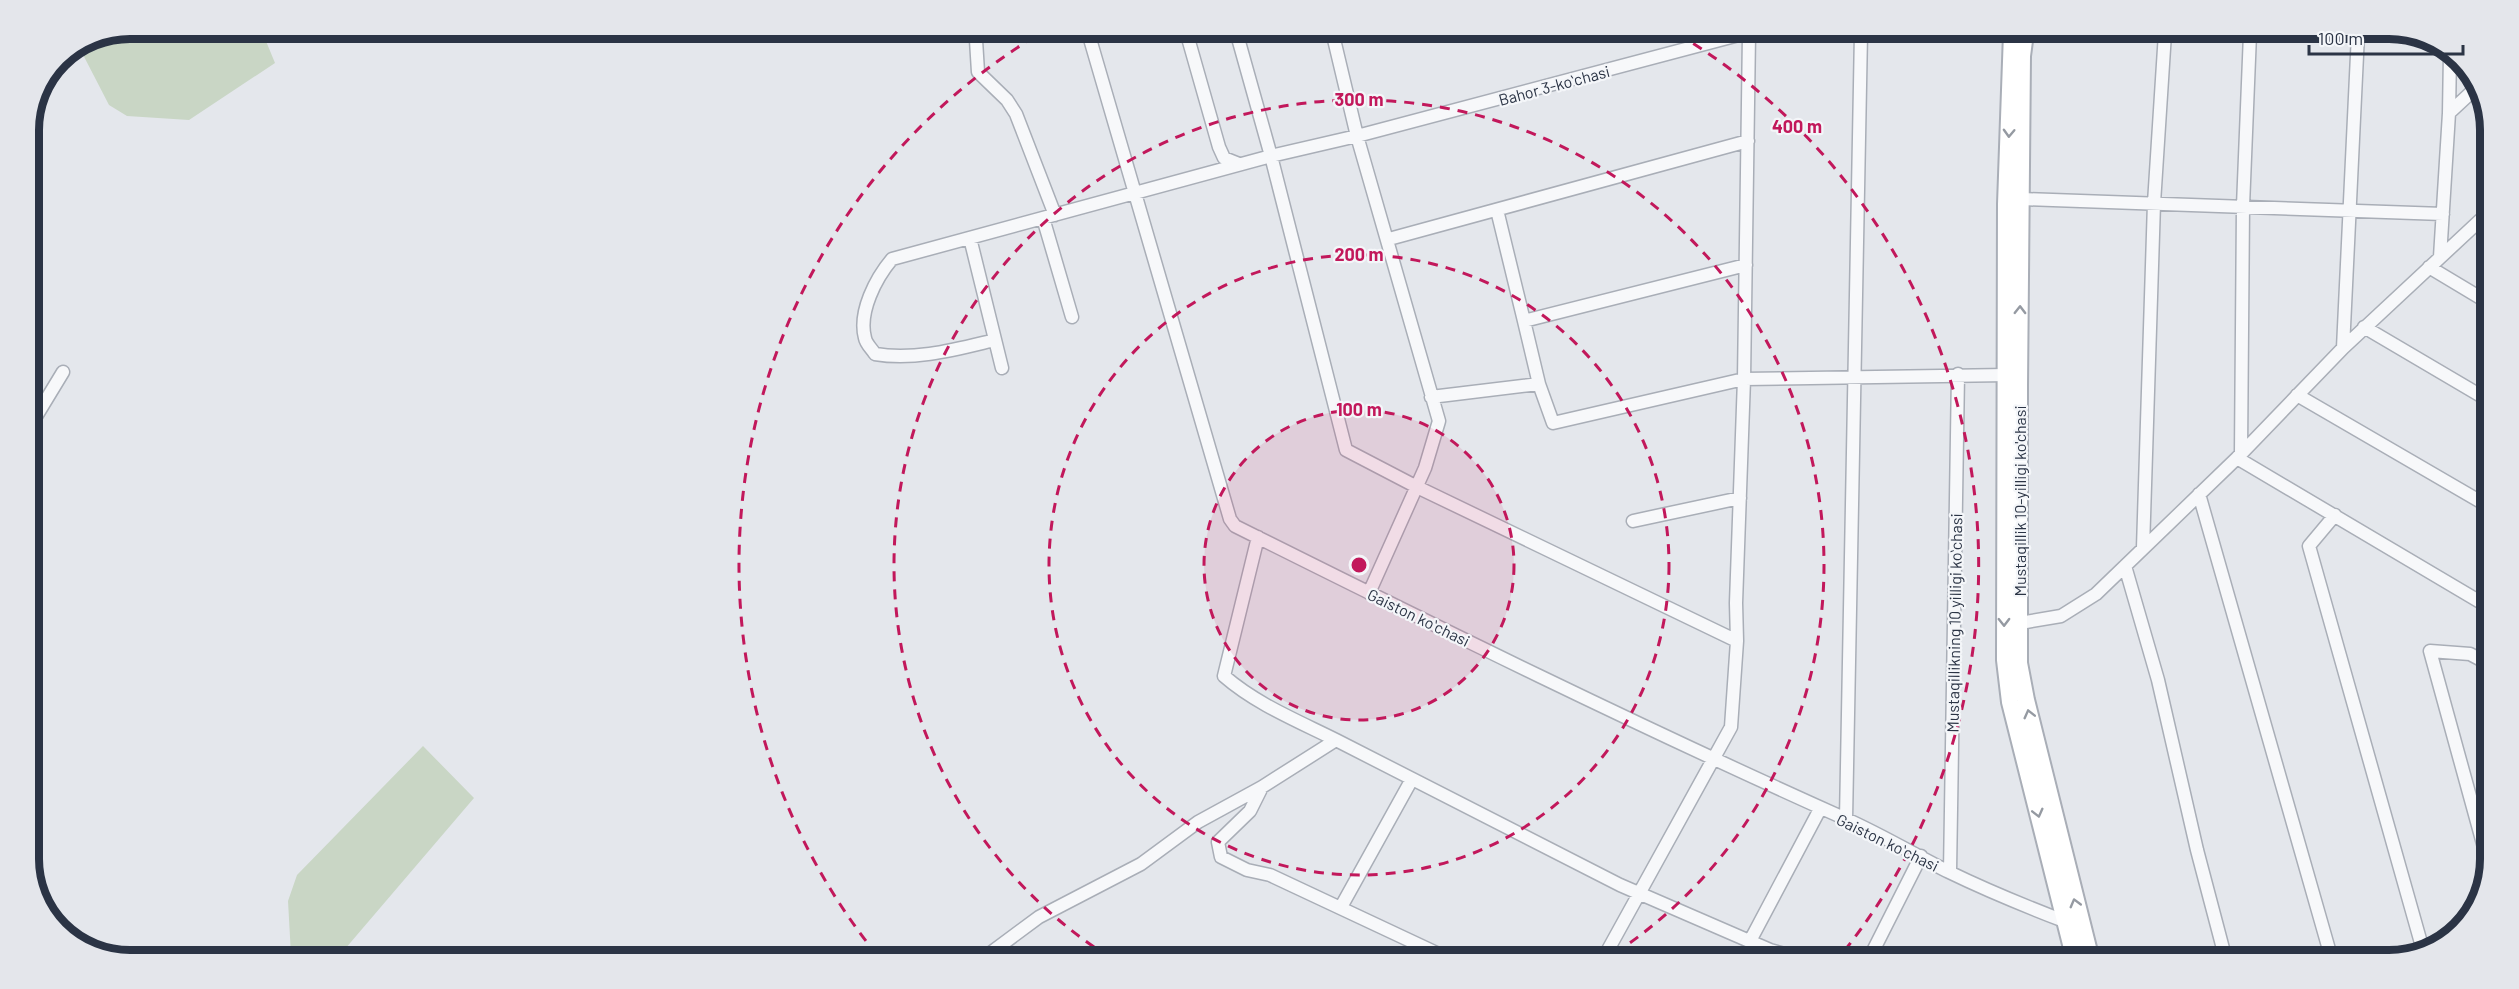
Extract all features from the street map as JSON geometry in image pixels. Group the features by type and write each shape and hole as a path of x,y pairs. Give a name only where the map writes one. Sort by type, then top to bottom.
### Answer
{"main road":[{"name":"Mustaqillik 10-yilligi ko'chasi","path":"2012,39 2006,204 2005,660 2010,702 2072,950"},
{"name":"Mustaqillik 10-yilligi ko'chasi","path":"2024,39 2022,57 2019,386 2019,663 2026,700 2088,950"}],"street":[{"name":"Gaiston koʻchasi","path":"1090,39 1230,519 1235,526 1368,593 1714,760 1846,819 1950,872 2029,908 2064,921"},
{"path":"1188,39 1219,147 1224,158 1239,164"},
{"path":"1238,39 1271,156 1346,450 1417,487 1737,641"},
{"path":"1334,39 1357,136 1389,239 1439,421 1425,468 1368,593"},
{"name":"Bahor 3-koʻchasi","path":"995,340 946,352 891,357 875,354 865,340 863,324 868,301 882,271 892,259 1239,164 1357,136 1726,39"},
{"path":"1608,950 1731,727 1737,641 1736,603 1744,379 1749,39"},
{"path":"1846,819 1861,39"},
{"path":"2143,548 2154,203 2164,39"},
{"path":"2239,456 2243,206 2250,39"},
{"path":"2343,348 2358,39"},
{"path":"975,40 978,72 1007,100 1016,114 1049,216 1072,317"},
{"path":"2440,257 2450,63"},
{"path":"2449,113 2472,92"},
{"path":"1389,239 1748,141"},
{"path":"2022,199 2443,214"},
{"path":"1497,210 1539,384 1553,423 1744,379 1853,375 2007,375"},
{"path":"2020,623 2061,616 2096,594 2239,456 2364,327 2480,223"},
{"path":"970,238 1002,368"},
{"path":"1524,321 1746,265"},
{"path":"2429,267 2480,298"},
{"path":"2364,327 2480,395"},
{"path":"39,412 63,372"},
{"name":"Mustaqillikning 10 yilligi koʻchasi","path":"1950,872 1958,374"},
{"path":"1431,397 1539,384"},
{"path":"2296,395 2480,501"},
{"path":"2239,456 2480,602"},
{"path":"2199,494 2328,950"},
{"path":"1633,521 1740,498"},
{"path":"2335,515 2309,546 2421,944"},
{"path":"1258,537 1224,676 1268,705 1640,894 1770,950"},
{"path":"2125,566 2158,680 2197,850 2223,950"},
{"path":"2480,659 2470,654 2430,651 2480,833"},
{"path":"994,950 1039,917 1141,864 1198,822 1262,787 1336,740"},
{"path":"1341,907 1412,779"},
{"path":"1262,787 1250,811 1218,842 1221,857 1247,870 1270,875 1430,950"},
{"path":"1750,941 1820,809"},
{"path":"1874,950 1921,856"}],"green space":[{"path":"265,39 275,63 189,120 127,116 109,105 82,53 112,41"},
{"path":"423,746 474,798 344,950 291,950 288,901 297,875"}]}
